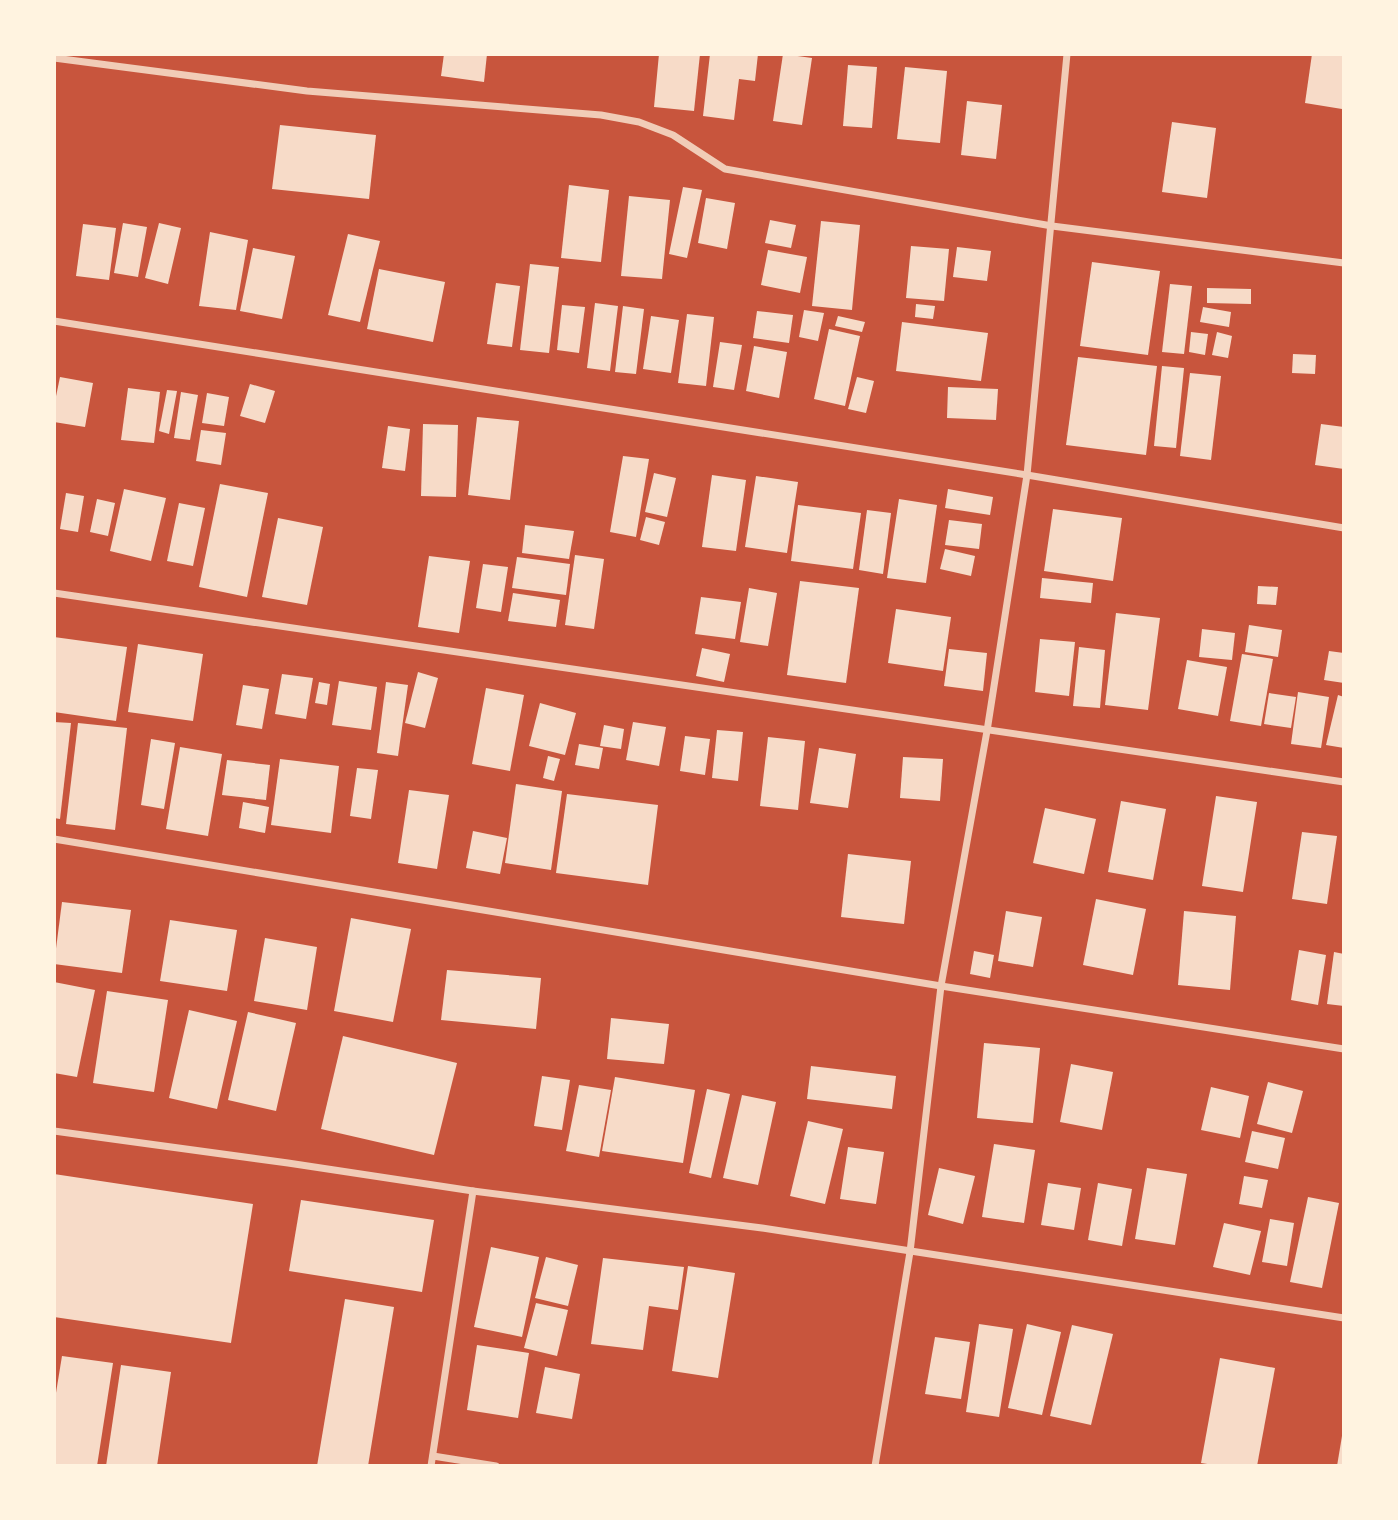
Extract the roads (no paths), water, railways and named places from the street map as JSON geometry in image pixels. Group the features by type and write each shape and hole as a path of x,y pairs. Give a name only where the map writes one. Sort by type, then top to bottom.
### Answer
{"street":[{"path":"875,1466 910,1252 941,986 987,731 1027,475 1067,54"},
{"path":"54,58 307,92 614,117 639,122 673,135 725,169 1052,226 1344,263"},
{"path":"54,321 1027,475 1344,528"},
{"path":"54,593 1344,782"},
{"path":"54,839 941,986 1344,1049"},
{"path":"54,1131 473,1191 762,1228 1344,1318"},
{"path":"431,1466 473,1191"},
{"path":"433,1455 496,1466"}]}
